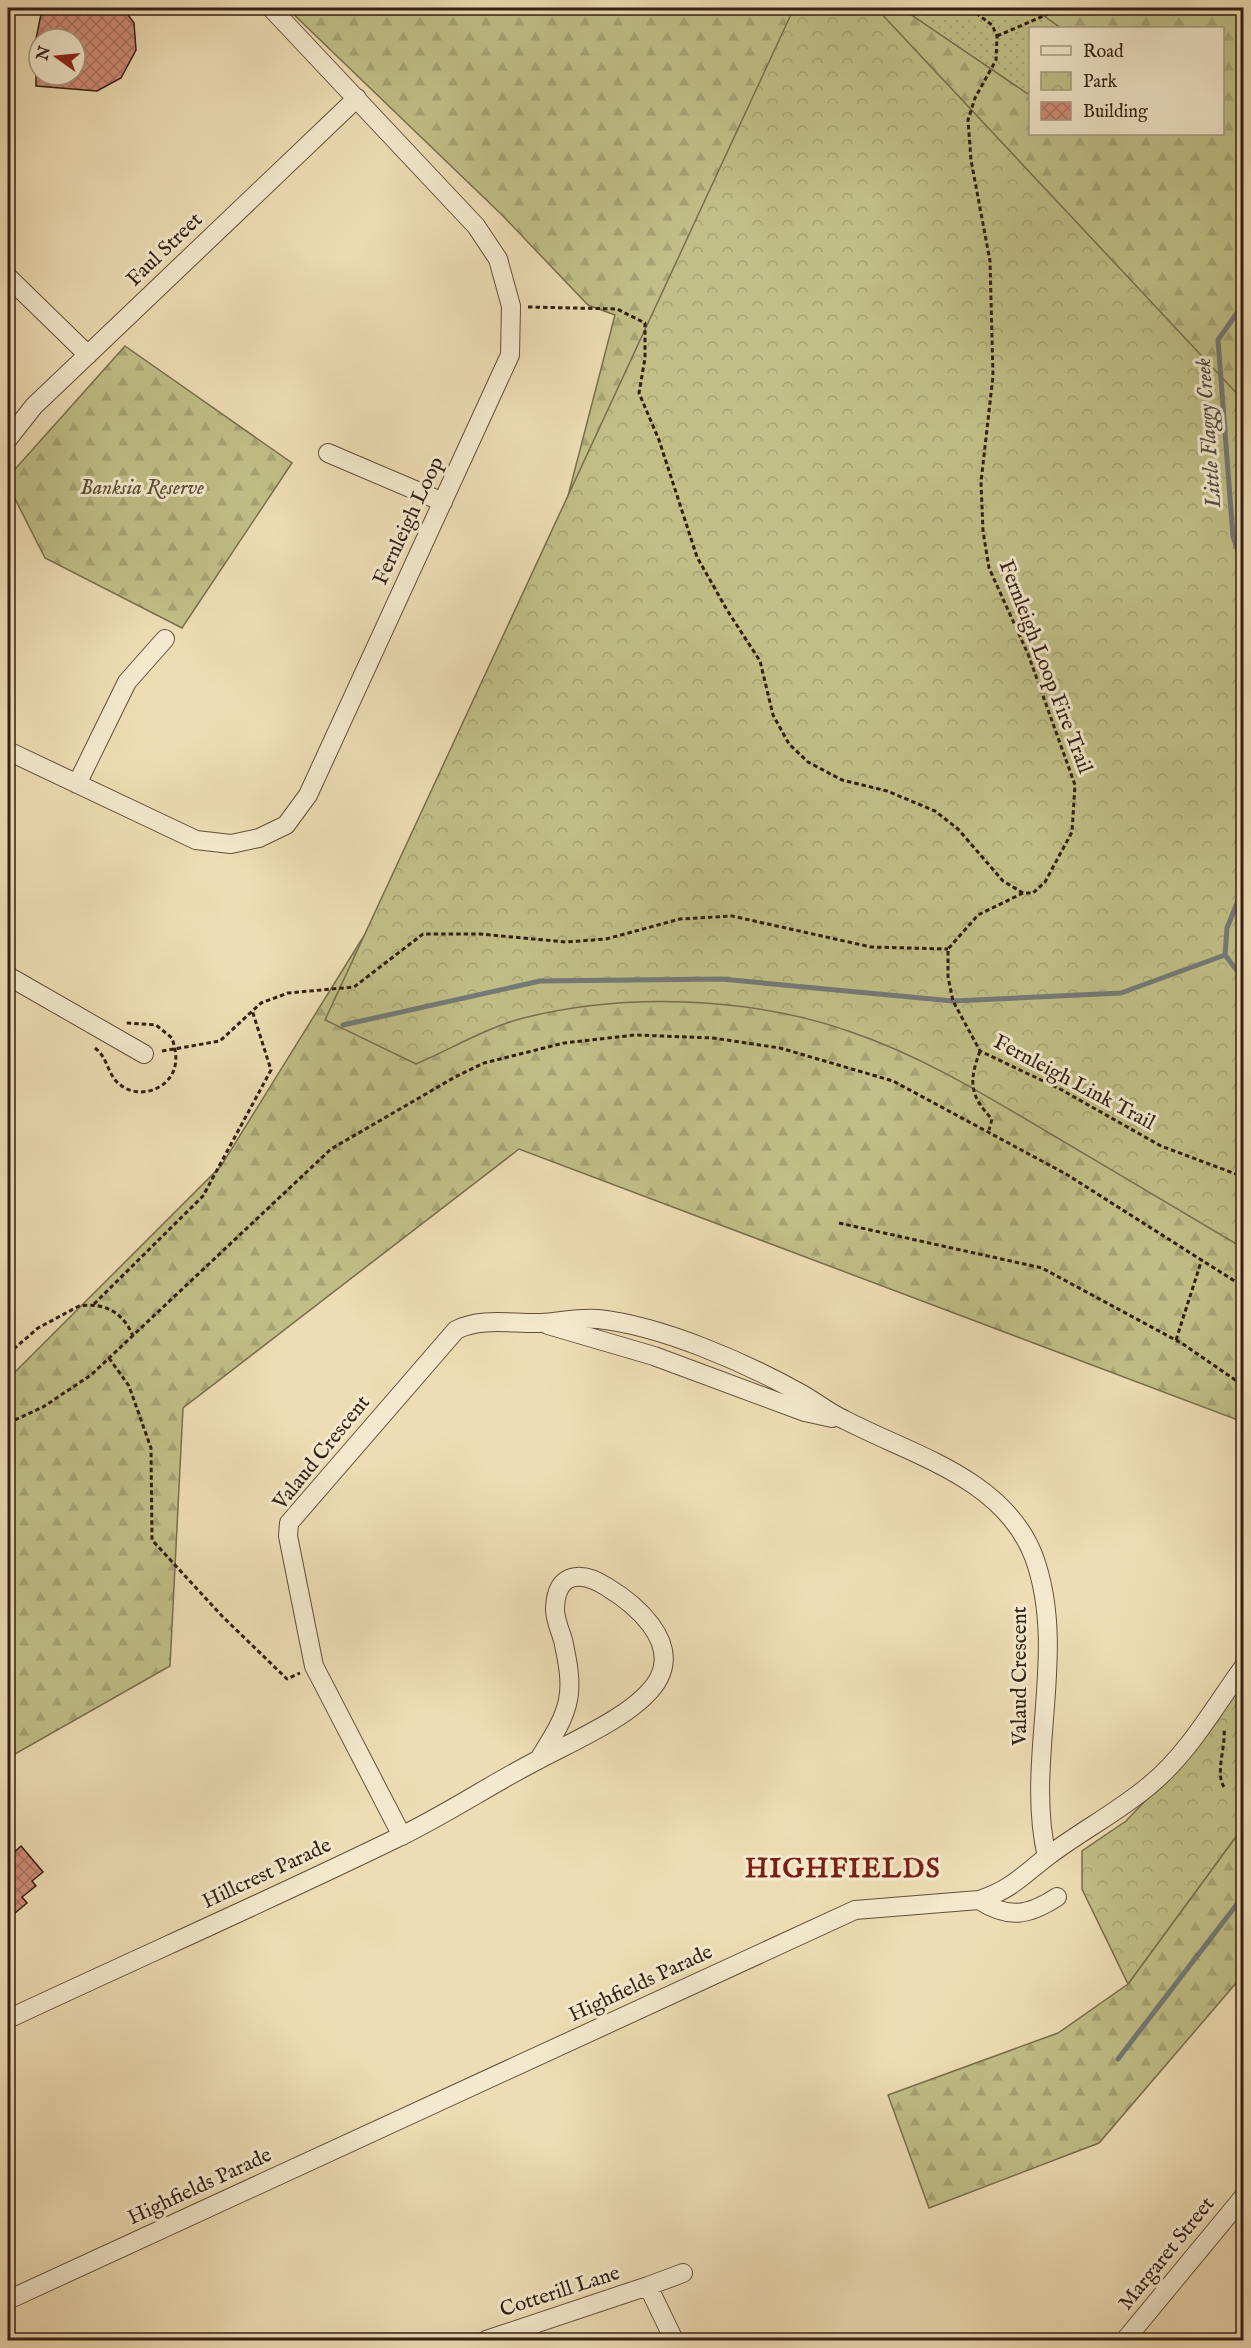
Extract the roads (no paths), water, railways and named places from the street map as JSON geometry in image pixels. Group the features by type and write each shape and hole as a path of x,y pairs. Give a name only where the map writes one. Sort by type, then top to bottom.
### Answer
{"street":[{"name":"Fernleigh Loop","path":"8,751 196,840 231,844 259,838 286,825 308,795 510,355 511,306 498,259 476,226 271,8"},
{"name":"Faul Street","path":"8,439 34,406 357,98"},
{"path":"8,277 88,355"},
{"path":"328,453 443,502"},
{"path":"77,784 127,682 165,639"},
{"path":"8,976 144,1054"},
{"name":"Valaud Crescent","path":"402,1836 314,1666 288,1536 290,1523 449,1336 464,1326 505,1322 541,1323 598,1319 653,1331 702,1348 800,1392 843,1420 951,1469 996,1503 1017,1528 1033,1556 1043,1591 1046,1678 1039,1816 1047,1857"},
{"name":"Valaud Crescent","path":"541,1323 654,1356 805,1412 843,1420"},
{"name":"Hillcrest Parade","path":"8,2019 402,1836 539,1759 582,1739 624,1712 649,1692 660,1678 662,1649 651,1625 627,1601 607,1586 584,1576 573,1576 566,1579 558,1595 555,1610 567,1664 568,1700 564,1714 539,1759"},
{"name":"Highfields Parade","path":"8,2300 855,1911 979,1900 1016,1884 1047,1857 1151,1784 1183,1750 1244,1666"},
{"path":"979,1900 1005,1913 1025,1912 1057,1898"},
{"name":"Margaret Street","path":"1125,2340 1244,2196"},
{"name":"Cotterill Lane","path":"486,2340 683,2273"},
{"path":"648,2286 674,2340"}],"waterway":[{"name":"Little Flaggy Creek","path":"1244,303 1218,340 1233,537 1244,568"},
{"name":"Little Flaggy Creek","path":"1244,886 1227,928 1225,955 1244,980"},
{"path":"343,1025 540,981 721,979 953,1001 1121,993 1225,955"},
{"path":"1118,2059 1244,1895"}],"district":[{"name":"HIGHFIELDS","path":"843,1870"}],"park label":[{"name":"Banksia Reserve","path":"142,488"}]}
